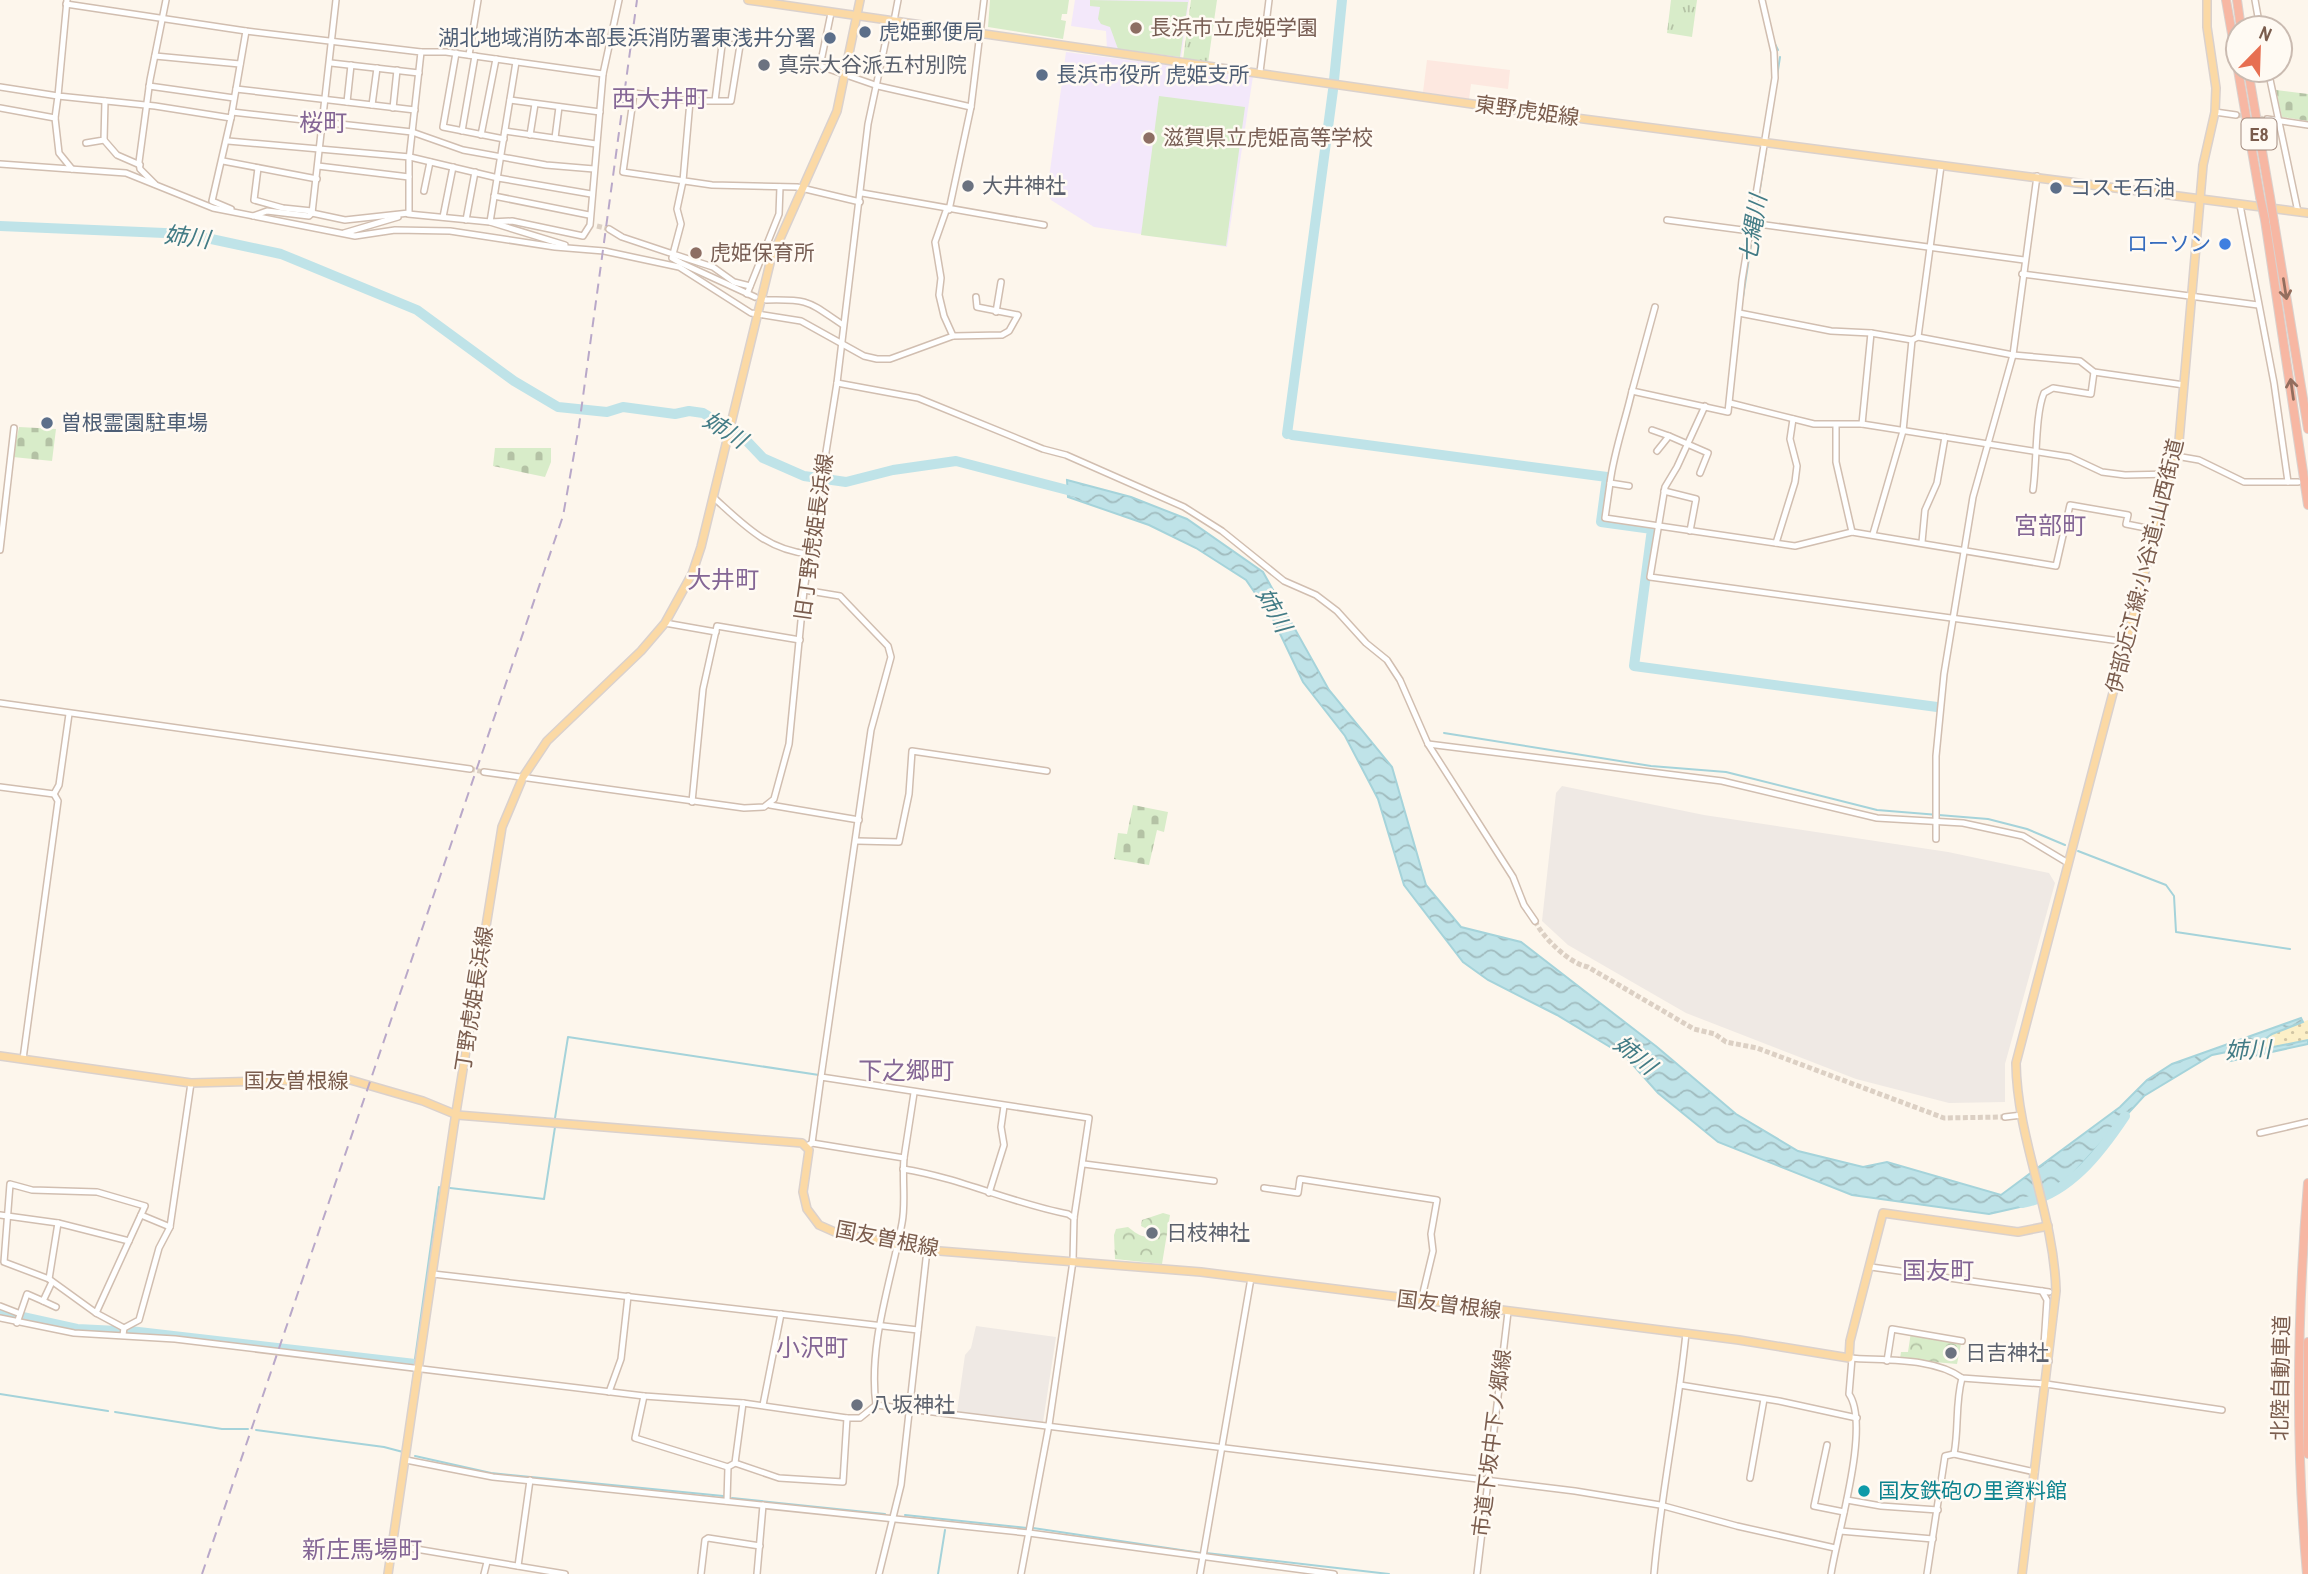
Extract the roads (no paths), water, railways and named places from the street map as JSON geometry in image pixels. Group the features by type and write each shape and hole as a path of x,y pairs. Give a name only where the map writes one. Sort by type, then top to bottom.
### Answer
{"highway":[{"name":"E8","path":"2241,84 2260,197 2269,221 2308,429"},
{"name":"E8","path":"2251,84 2270,197 2269,221 2308,505"},
{"name":"北陸自動車道","path":"2307,1574 2297,1403 2299,1310 2308,1183"},
{"name":"北陸自動車道","path":"2308,1342 2308,1454"}],"main road":[{"name":"東野虎姫線","path":"748,0 803,10 1763,143 2037,176 2308,214"},
{"path":"756,318 771,259 827,136 846,77 860,0"},
{"name":"伊部近江線;小谷道;山西街道","path":"2022,1574 2056,1291 2048,1226 2017,1083 2018,1049 2176,456 2203,165 2215,112 2216,88 2207,27 2207,0"},
{"name":"丁野虎姫長浜線","path":"388,1574 496,855 509,806 523,776 560,727 641,651 664,623 692,574 756,318"},
{"name":"国友曽根線","path":"0,1056 191,1083 347,1079 423,1101 457,1115 809,1144 803,1192 807,1209 819,1225 837,1233 927,1250 1251,1278 1686,1333 1850,1358"},
{"path":"1850,1358 1865,1279 1871,1267 1883,1213 2018,1232 2048,1226"}],"street":[{"path":"140,165 149,86 166,0"},
{"path":"253,216 267,211 309,216 312,212 327,99 336,0"},
{"path":"462,131 478,0"},
{"path":"258,168 254,200 283,208 345,220 409,213 490,222 512,221 579,237 587,234 594,225 589,215 603,74 618,0"},
{"path":"803,10 804,0"},
{"name":"旧丁野虎姫長浜線","path":"770,805 779,789 789,744 804,590 842,345 868,124 898,0"},
{"path":"953,336 939,295 941,278 935,242 948,209 971,107 984,0"},
{"path":"1260,72 1269,0"},
{"path":"1632,391 1728,412 1751,223 1776,63 1762,0"},
{"path":"72,169 59,153 55,118 66,2 246,31 421,52 456,53 603,74"},
{"path":"831,13 820,66 878,86 971,107"},
{"path":"238,214 212,201 228,141 246,31"},
{"path":"715,101 723,37 741,39 731,101 715,101 690,101 634,93 623,172 683,181 802,188 860,202"},
{"path":"409,213 410,157 421,52"},
{"path":"456,53 443,127 504,139"},
{"path":"155,56 240,64"},
{"path":"481,135 496,59"},
{"path":"490,222 516,62"},
{"path":"331,63 419,73"},
{"path":"347,102 352,65"},
{"path":"372,105 377,68"},
{"path":"393,108 397,71"},
{"path":"2270,84 2298,212"},
{"path":"149,86 234,98"},
{"path":"0,87 58,96 412,132 463,150 546,165 594,169"},
{"path":"236,89 415,110"},
{"path":"510,100 600,112"},
{"path":"105,101 104,140 117,155 140,165 160,188"},
{"path":"690,101 683,181 677,209 681,224 672,258 755,297"},
{"path":"530,135 535,104"},
{"path":"555,138 559,107"},
{"path":"0,108 55,118"},
{"path":"2215,112 2236,115"},
{"path":"2267,119 2308,125"},
{"path":"505,131 596,144"},
{"path":"86,143 104,140"},
{"path":"228,141 410,157 498,178 591,194"},
{"path":"223,162 317,179"},
{"path":"425,191 430,162"},
{"path":"0,164 126,173 213,208 355,236 395,230 450,231 604,251 679,267 756,318 801,321 864,356 890,359 953,336 1002,335 1009,331 1018,315 977,307 976,297"},
{"path":"318,166 410,177"},
{"path":"1874,534 1903,431 1941,166"},
{"path":"443,217 453,167"},
{"path":"466,220 475,172"},
{"path":"1936,839 1936,756 1954,617 1987,442 2014,355 2022,274 2037,176"},
{"path":"747,295 779,214 780,187"},
{"path":"862,192 1044,225"},
{"path":"495,196 589,215"},
{"path":"2240,205 2288,482"},
{"path":"343,234 409,213"},
{"path":"1667,220 1750,231"},
{"path":"490,222 575,249"},
{"path":"1751,223 2024,260"},
{"path":"609,229 622,237 713,267 734,282 750,286"},
{"path":"699,278 705,272"},
{"path":"2022,274 2258,305"},
{"path":"996,312 1001,282"},
{"path":"766,300 797,298 808,302 843,325"},
{"path":"1655,307 1625,427 1614,455 1605,518 1805,545 1852,532 1874,534 2056,566 2070,505 2128,514 2126,524 2156,530"},
{"path":"1739,313 1831,331 1871,333 2014,355 2080,361 2094,372 2184,385"},
{"path":"1862,425 1871,333"},
{"path":"2032,490 2038,452 2039,414 2044,393 2053,388 2091,394 2094,372"},
{"path":"836,383 918,398 1042,449 1066,455 1184,507 1222,531 1284,581 1316,594 1349,621 1366,643 1387,660 1400,680 1428,744 1513,877 1524,905 1535,921"},
{"path":"1730,403 1815,424 1862,425 1987,442 2070,457 2102,472 2124,475 2172,474"},
{"path":"1705,405 1689,444 1664,491 1650,577 2127,642"},
{"path":"1776,543 1795,482 1797,466 1790,439 1793,419"},
{"path":"1836,425 1836,461 1852,532"},
{"path":"0,550 13,428"},
{"path":"1652,430 1708,453 1700,473"},
{"path":"1657,451 1669,436"},
{"path":"1922,542 1925,510 1937,483 1945,437"},
{"path":"2176,456 2199,460 2244,482 2298,482"},
{"path":"1610,483 1629,485"},
{"path":"1664,491 1696,499 1690,531"},
{"path":"714,494 769,545 788,552 810,555"},
{"path":"804,590 840,596 888,646 891,657 872,730 809,1144 904,1158"},
{"path":"664,623 716,632"},
{"path":"692,802 702,730 702,697 717,626 800,640"},
{"path":"0,703 470,769"},
{"path":"54,794 59,785 69,713"},
{"path":"1428,744 1722,781 1877,818 1937,821 2023,836 2068,863"},
{"path":"857,841 899,842 909,794 912,751 1047,771"},
{"path":"484,772 744,808 770,805 859,820"},
{"path":"0,787 54,794"},
{"path":"23,1059 58,801 54,794"},
{"path":"821,1077 1089,1118 1074,1219 1073,1261 1049,1425 1021,1574"},
{"path":"124,1328 139,1320 159,1248 170,1227 191,1083"},
{"path":"0,1318 18,1318 74,1333 123,1335 644,1396 743,1402 848,1418 866,1415 876,1405 875,1366 903,1219 903,1168 914,1093"},
{"path":"989,1194 1004,1146 1004,1106"},
{"path":"2005,1117 2023,1119"},
{"path":"2260,1133 2308,1122"},
{"path":"1084,1164 1214,1181"},
{"path":"903,1168 945,1176 989,1194 1068,1214 1074,1219"},
{"path":"1264,1188 1298,1193 1300,1179 1437,1200 1430,1234 1433,1251 1421,1301"},
{"path":"96,1313 145,1206 97,1192 32,1190 10,1184 3,1215 4,1262 50,1280 96,1313 124,1328"},
{"path":"3,1215 58,1223 129,1241"},
{"path":"141,1215 170,1227"},
{"path":"43,1301 50,1280 58,1223"},
{"path":"879,1574 895,1519 927,1250"},
{"path":"1871,1267 2049,1292"},
{"path":"433,1274 918,1330"},
{"path":"1200,1574 1251,1278"},
{"path":"2042,1290 2047,1300 2043,1360 2049,1361"},
{"path":"18,1318 27,1294 56,1307"},
{"path":"609,1392 621,1359 628,1296"},
{"path":"0,1306 18,1318"},
{"name":"市道下坂中下ノ郷線","path":"1477,1574 1508,1312"},
{"path":"763,1405 781,1314"},
{"path":"123,1335 124,1328"},
{"path":"1887,1361 1892,1329 1962,1341"},
{"path":"1654,1574 1660,1505 1686,1333"},
{"path":"1831,1574 1847,1500 1857,1418 1856,1404 1849,1394 1850,1358 1953,1371 1962,1378 2046,1384 2222,1409"},
{"path":"1954,1454 1959,1425 1955,1405 1962,1378"},
{"path":"1680,1385 1857,1418"},
{"path":"644,1396 635,1438 728,1468"},
{"path":"1750,1478 1764,1399"},
{"path":"728,1468 735,1463 743,1402"},
{"path":"876,1405 1488,1480 1660,1505 1835,1548"},
{"path":"735,1463 779,1478 842,1482 848,1418"},
{"path":"1827,1445 1814,1506 1844,1512"},
{"path":"1927,1574 1945,1456 1954,1454 2035,1472"},
{"path":"406,1460 493,1477 1029,1532 1334,1574"},
{"path":"727,1501 728,1468"},
{"path":"518,1566 530,1480"},
{"path":"1847,1500 1881,1506 1938,1510"},
{"path":"757,1574 763,1505"},
{"path":"1840,1531 1933,1539"},
{"path":"701,1574 705,1540 708,1538 760,1546"},
{"path":"392,1545 565,1574"},
{"path":"484,1574 486,1562"}],"water":[{"path":"1067,480 1131,497 1187,519 1263,572 1329,690 1392,767 1426,885 1461,927 1521,942 1657,1047 1736,1114 1798,1151 1863,1167 1887,1162 2001,1195 2120,1107 2147,1080 2172,1064 2301,1018 2303,1022 2272,1034 2248,1052 2308,1040 2308,1044 2230,1061 2227,1052 2212,1055 2144,1096 2067,1180 2024,1206 1989,1214 1852,1195 1718,1142 1658,1093 1625,1056 1557,1015 1488,980 1463,962 1404,885 1378,799 1345,736 1303,682 1273,619 1246,580 1196,548 1149,525 1068,497"}],"waterway":[{"path":"1334,80 1342,0"},
{"name":"七縄川","path":"1774,42 1778,50"},
{"name":"七縄川","path":"1768,135 1780,57"},
{"path":"1287,434 1333,90"},
{"name":"七縄川","path":"1755,221 1766,149"},
{"name":"姉川","path":"0,226 188,234 281,254 417,310 514,381 558,407 607,412 623,407 675,414 689,411 703,413 743,437 763,458 804,476 846,482 893,470 956,461 1079,493"},
{"name":"七縄川","path":"1743,297 1754,226"},
{"path":"1292,435 1607,477 1601,522 1652,529 1634,666 1937,707"},
{"path":"1444,733 1651,766 1726,772 1877,810 1988,819 2027,829 2065,845"},
{"path":"2078,851 2166,885 2174,896 2176,932 2290,949"},
{"path":"555,1118 568,1037 819,1075"},
{"name":"姉川","path":"2022,1203 2055,1191 2069,1181 2094,1157 2125,1116"},
{"path":"450,1188 544,1199 555,1127"},
{"path":"414,1366 439,1187"},
{"path":"0,1312 77,1329 118,1331"},
{"path":"130,1331 415,1364"},
{"path":"407,1423 414,1373"},
{"path":"0,1394 108,1411"},
{"path":"115,1412 222,1429 248,1429"},
{"path":"256,1430 384,1447 403,1452"},
{"path":"415,1456 491,1473 723,1496"},
{"path":"732,1498 885,1514"},
{"path":"905,1515 1027,1528"},
{"path":"1033,1528 1201,1553"},
{"path":"938,1574 945,1530"},
{"path":"1206,1553 1389,1574"}],"tunnel":[{"path":"2236,115 2267,119"},
{"path":"597,226 609,229"},
{"path":"470,769 484,772"},
{"path":"1535,921 1565,956 1694,1029 1715,1034 1726,1042 1757,1048 1944,1118 2005,1117"}],"railway":[{"path":"202,1574 563,516 579,426 637,0"}],"place":[{"name":"長浜市立虎姫学園","path":"1136,28"},
{"name":"虎姫郵便局","path":"865,32"},
{"name":"湖北地域消防本部長浜消防署東浅井分署","path":"830,38"},
{"name":"真宗大谷派五村別院","path":"764,65"},
{"name":"長浜市役所 虎姫支所","path":"1042,75"},
{"name":"滋賀県立虎姫高等学校","path":"1149,138"},
{"name":"大井神社","path":"968,186"},
{"name":"コスモ石油","path":"2056,188"},
{"name":"ローソン","path":"2225,244"},
{"name":"虎姫保育所","path":"696,253"},
{"name":"曽根霊園駐車場","path":"47,423"},
{"name":"日枝神社","path":"1152,1233"},
{"name":"日吉神社","path":"1951,1353"},
{"name":"八坂神社","path":"857,1405"},
{"name":"国友鉄砲の里資料館","path":"1864,1491"}],"district":[{"name":"西大井町","path":"660,99"},
{"name":"桜町","path":"323,123"},
{"name":"宮部町","path":"2050,526"},
{"name":"大井町","path":"723,580"},
{"name":"下之郷町","path":"906,1071"},
{"name":"国友町","path":"1938,1271"},
{"name":"小沢町","path":"812,1348"},
{"name":"新庄馬場町","path":"362,1550"}]}
